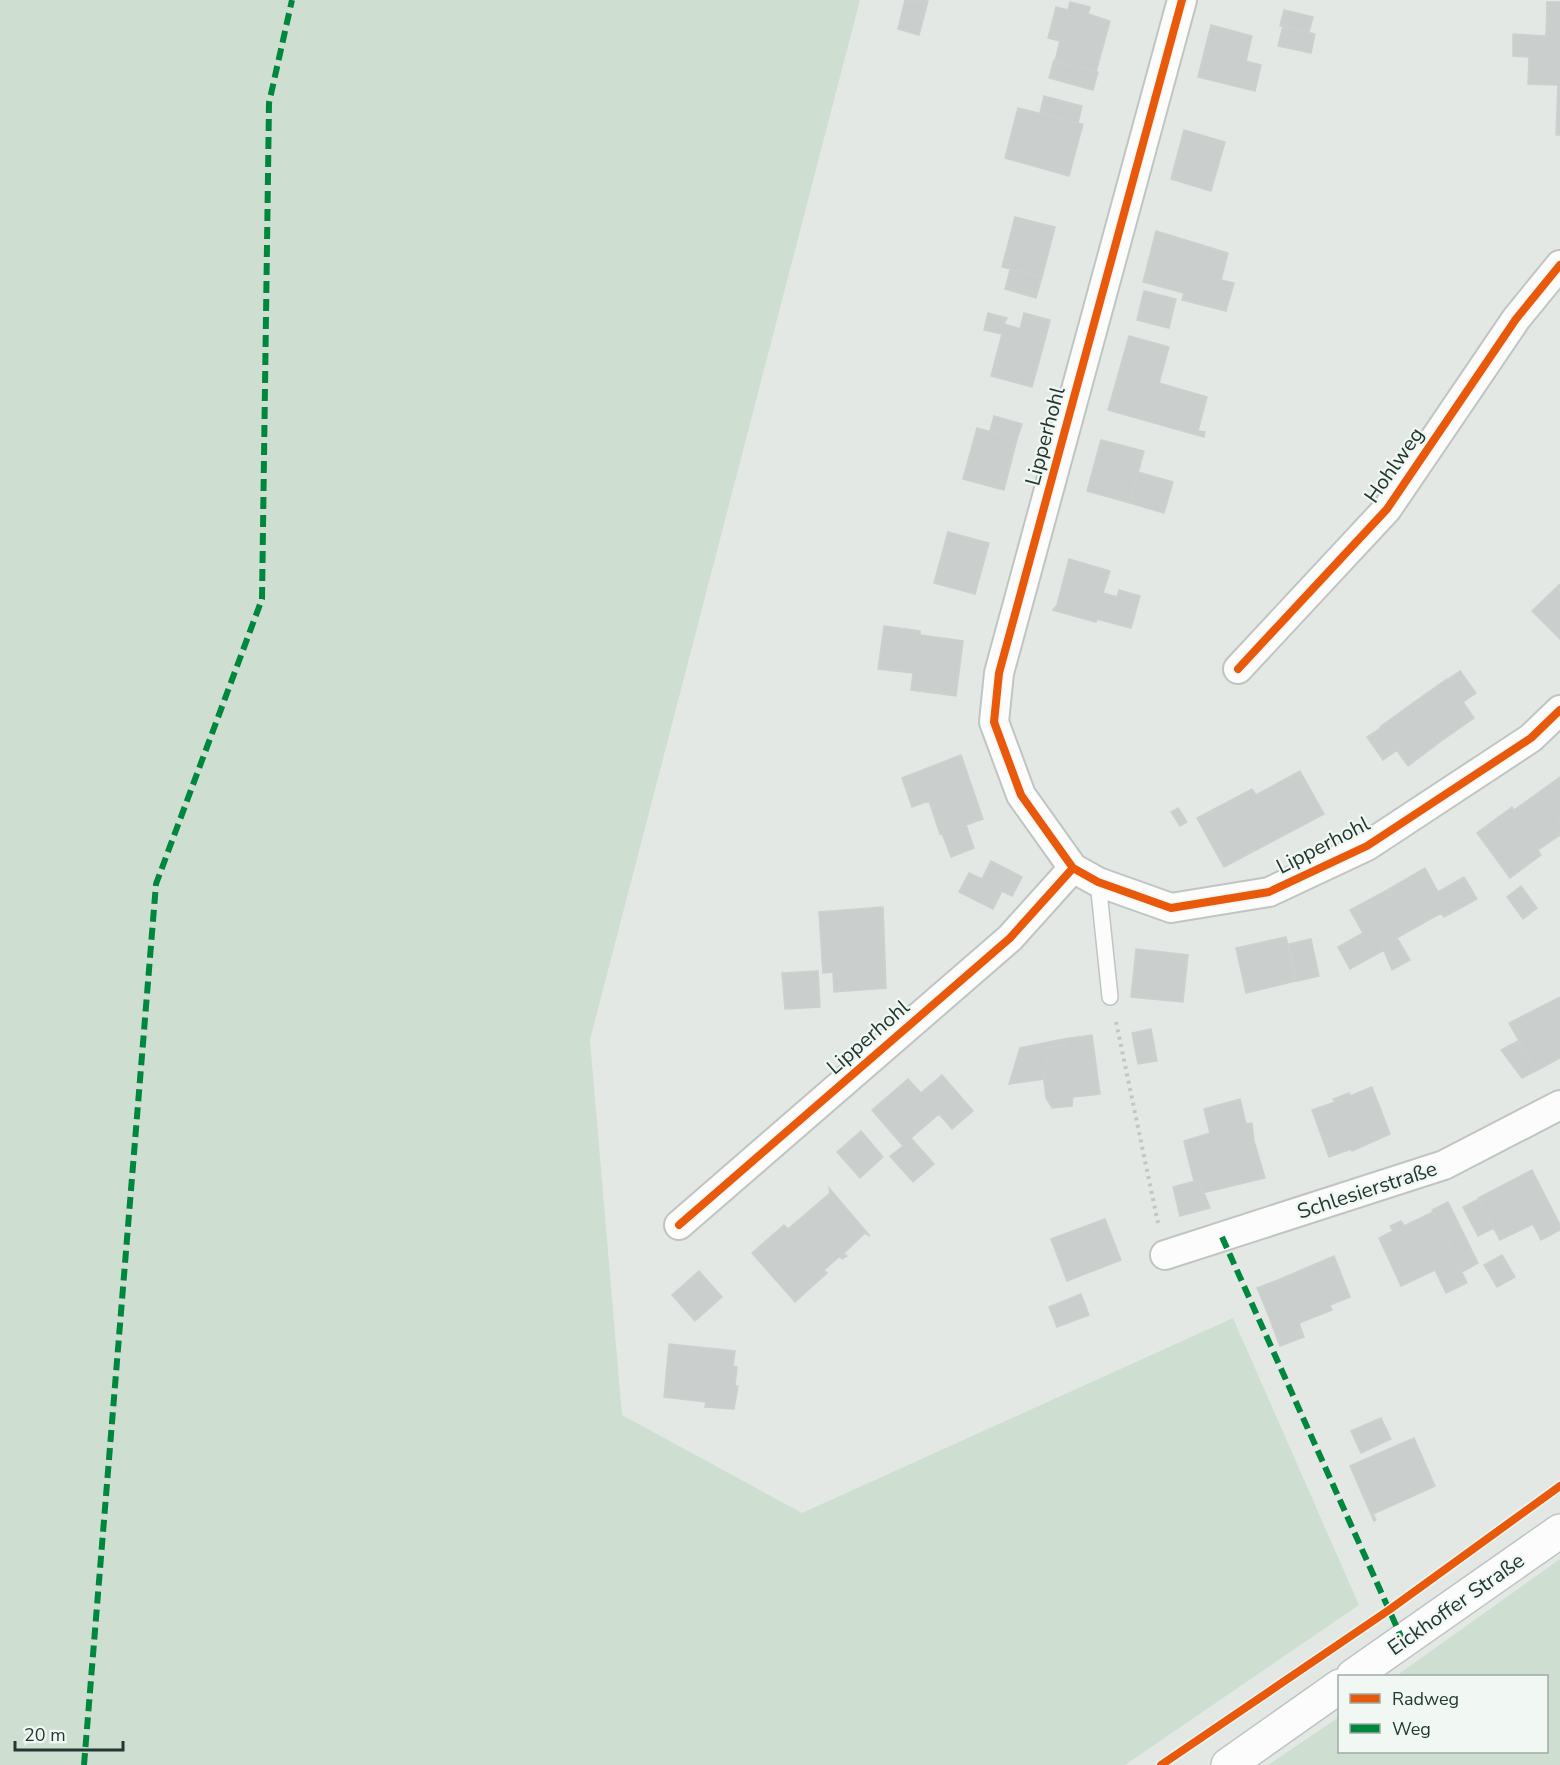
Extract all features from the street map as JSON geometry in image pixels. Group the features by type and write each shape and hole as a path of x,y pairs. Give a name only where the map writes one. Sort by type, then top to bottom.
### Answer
{"main road":[{"name":"Eickhoffer Straße","path":"1356,1675 1560,1531"},
{"path":"1228,1765 1338,1687"}],"street":[{"name":"Lipperhohl","path":"1182,0 999,673 994,722 1021,795 1073,868 1098,882 1171,908 1269,892 1367,846 1531,738 1560,710"},
{"name":"Hohlweg","path":"1238,669 1387,509 1516,319 1560,265"},
{"name":"Lipperhohl","path":"679,1225 1010,938 1073,868"},
{"name":"Schlesierstraße","path":"1165,1255 1444,1165 1560,1105"}],"lane":[{"path":"1098,882 1110,998"}],"path":[{"path":"1110,998 1165,1255"}],"green space":[{"path":"0,0 860,0 590,1040 622,1415 802,1513 1233,1318 1359,1605 1125,1765 0,1765"},
{"path":"1560,1559 1560,1765 1268,1765 1338,1718 1338,1753 1548,1753 1548,1675 1397,1675"}],"building":[{"path":"905,0 928,1 919,35 898,29"},
{"path":"1070,2 1090,7 1088,14 1110,21 1096,72 1055,61 1060,41 1048,38 1056,7 1068,10"},
{"path":"1547,2 1560,2 1560,37 1546,36"},
{"path":"1284,10 1313,17 1309,32 1280,26"},
{"path":"1211,25 1252,36 1246,61 1261,65 1255,91 1198,77"},
{"path":"1283,26 1315,34 1311,53 1278,46"},
{"path":"1513,34 1560,37 1560,135 1556,135 1558,85 1528,84 1529,57 1513,56"},
{"path":"1054,60 1098,72 1093,90 1049,78"},
{"path":"1044,96 1082,106 1078,123 1040,113"},
{"path":"1018,108 1083,124 1069,176 1005,158"},
{"path":"1184,130 1225,142 1211,191 1171,179"},
{"path":"1015,217 1055,227 1042,277 1002,267"},
{"path":"1156,231 1228,253 1221,280 1234,283 1226,311 1182,300 1184,293 1143,282"},
{"path":"1010,270 1042,277 1036,298 1005,289"},
{"path":"1144,291 1176,299 1169,328 1137,320"},
{"path":"988,313 1007,318 1004,324 1046,336 1032,387 991,376 1002,334 984,330"},
{"path":"1024,313 1050,320 1046,336 1020,329"},
{"path":"1129,336 1169,347 1159,383 1207,397 1198,431 1205,432 1204,437 1108,410"},
{"path":"994,416 1022,424 1017,439 990,431"},
{"path":"977,428 1017,439 1004,490 963,479"},
{"path":"1101,440 1144,451 1130,503 1087,491"},
{"path":"1138,472 1173,482 1164,513 1130,503"},
{"path":"948,532 989,543 975,594 934,583"},
{"path":"1069,559 1110,571 1103,593 1117,597 1119,590 1140,596 1131,628 1097,619 1096,622 1053,610 1057,605"},
{"path":"1560,584 1560,639 1532,611"},
{"path":"884,626 920,631 920,635 963,641 956,696 911,690 913,673 878,669"},
{"path":"1460,671 1476,693 1463,702 1447,680"},
{"path":"1447,679 1474,718 1441,741 1413,703"},
{"path":"1413,703 1441,741 1408,766 1380,727"},
{"path":"1381,728 1397,750 1383,760 1367,737"},
{"path":"961,755 983,819 940,834 929,801 912,807 902,778"},
{"path":"1300,771 1324,814 1224,867 1197,818 1252,789 1256,795"},
{"path":"1560,777 1560,823 1538,793"},
{"path":"1538,793 1560,823 1560,835 1538,850 1541,855 1510,878 1477,833 1512,807 1514,810"},
{"path":"1178,808 1187,822 1180,826 1171,812"},
{"path":"966,825 974,848 951,857 942,833"},
{"path":"991,861 1022,877 1012,896 1002,891 993,909 959,892 969,873 982,879"},
{"path":"1425,868 1438,892 1464,877 1477,899 1444,917 1441,913 1411,930 1389,889"},
{"path":"1521,886 1537,908 1523,919 1507,897"},
{"path":"1389,889 1411,930 1382,946 1384,950 1350,969 1338,947 1363,933 1350,910"},
{"path":"883,907 886,988 834,992 833,972 823,973 819,912"},
{"path":"1286,937 1296,981 1246,993 1236,948"},
{"path":"1397,938 1410,960 1392,970 1382,946"},
{"path":"1311,939 1319,976 1297,981 1289,944"},
{"path":"1136,949 1188,955 1183,1002 1131,997"},
{"path":"818,971 820,1007 785,1009 782,973"},
{"path":"1560,997 1560,1058 1536,1071 1509,1023"},
{"path":"1151,1029 1157,1061 1138,1064 1132,1033"},
{"path":"1092,1035 1100,1094 1073,1097 1072,1106 1052,1108 1046,1098 1042,1064 1047,1063 1045,1048 1065,1045 1064,1039"},
{"path":"1064,1039 1065,1045 1045,1048 1047,1063 1042,1064 1044,1079 1009,1084 1020,1048"},
{"path":"1518,1041 1536,1071 1522,1078 1501,1050"},
{"path":"942,1075 973,1111 952,1129 939,1114 911,1138 934,1164 913,1182 890,1156 903,1146 872,1110 908,1079 921,1093"},
{"path":"1372,1087 1390,1134 1352,1151 1351,1149 1329,1157 1312,1110 1335,1102 1333,1099 1349,1093 1350,1096"},
{"path":"1240,1099 1246,1124 1252,1123 1254,1141 1189,1162 1184,1141 1210,1133 1204,1109"},
{"path":"861,1131 883,1157 860,1178 837,1152"},
{"path":"1254,1141 1265,1178 1202,1193 1199,1180 1194,1181 1189,1162"},
{"path":"1532,1170 1560,1225 1560,1230 1541,1240 1533,1224 1500,1240 1478,1198"},
{"path":"1199,1180 1210,1208 1180,1216 1173,1187"},
{"path":"829,1188 870,1236 865,1233 844,1253 847,1256 842,1259 840,1256 824,1270 827,1273 795,1302 752,1253 784,1225 788,1229 830,1193"},
{"path":"1479,1199 1494,1228 1478,1236 1463,1207"},
{"path":"1448,1202 1478,1263 1462,1272 1432,1210"},
{"path":"1433,1212 1467,1283 1446,1293 1435,1270 1401,1286 1379,1238 1393,1231 1390,1226 1401,1221 1404,1226"},
{"path":"1105,1219 1121,1260 1067,1281 1051,1239"},
{"path":"1502,1255 1515,1277 1497,1287 1484,1265"},
{"path":"1334,1256 1350,1297 1330,1305 1332,1310 1299,1323 1304,1337 1280,1346 1266,1309 1287,1301 1278,1280"},
{"path":"699,1271 722,1297 695,1321 672,1295"},
{"path":"1278,1280 1287,1301 1266,1309 1257,1288"},
{"path":"1081,1294 1089,1315 1057,1327 1049,1307"},
{"path":"669,1344 735,1351 733,1366 737,1367 735,1386 738,1386 734,1409 705,1407 706,1402 664,1397"},
{"path":"1381,1418 1391,1439 1361,1453 1351,1431"},
{"path":"1414,1438 1435,1486 1373,1514 1376,1520 1374,1521 1350,1466"}],"marked path":[{"path":"84,1765 156,884 262,599 269,103 292,0"},
{"path":"1222,1237 1403,1641"}],"cycle path":[{"path":"1182,0 999,673 994,722 1021,795 1073,868 1098,882 1171,908 1269,892 1367,846 1531,738 1560,710"},
{"path":"1238,669 1387,509 1516,319 1560,265"},
{"path":"679,1225 1010,938 1073,868"},
{"path":"1161,1765 1389,1610 1560,1486"}]}
